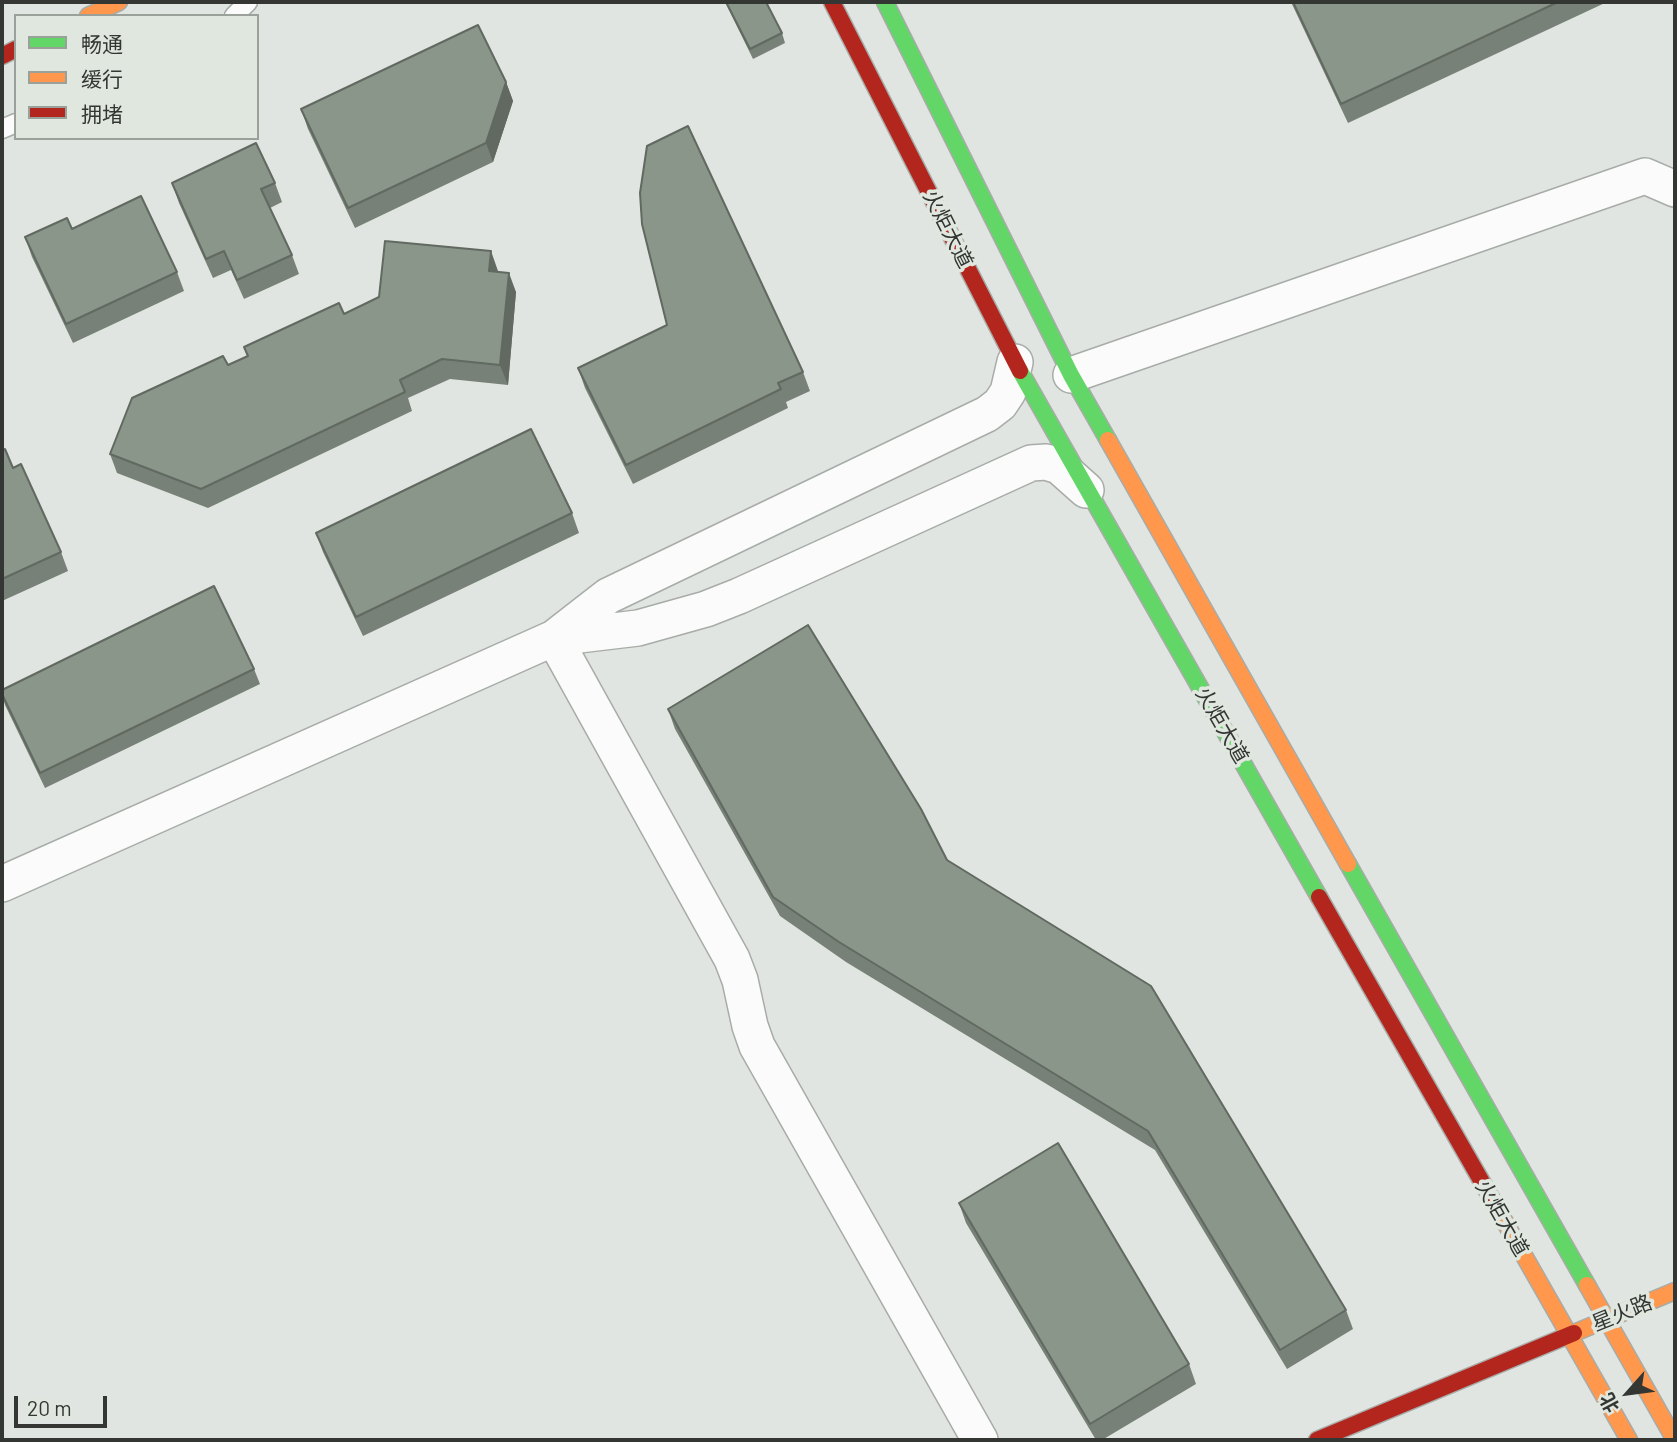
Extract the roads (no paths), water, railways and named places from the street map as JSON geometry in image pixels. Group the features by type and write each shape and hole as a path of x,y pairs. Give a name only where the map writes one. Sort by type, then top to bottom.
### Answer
{"main road":[{"path":"92,14 118,2"},
{"name":"火炬大道","path":"832,2 1015,362 1629,1440"},
{"name":"火炬大道","path":"885,2 1071,375 1675,1440"},
{"name":"星火路","path":"1317,1440 1675,1291"}],"street":[{"path":"1071,375 1645,176 1675,189"},
{"path":"2,884 554,638 608,596 987,414 1000,404 1008,392 1015,362"},
{"path":"554,638 638,628 706,609 1031,463 1046,462 1059,466 1090,494"},
{"path":"554,638 732,959 757,1046 980,1440"}],"lane":[{"path":"235,14 248,2"}]}
